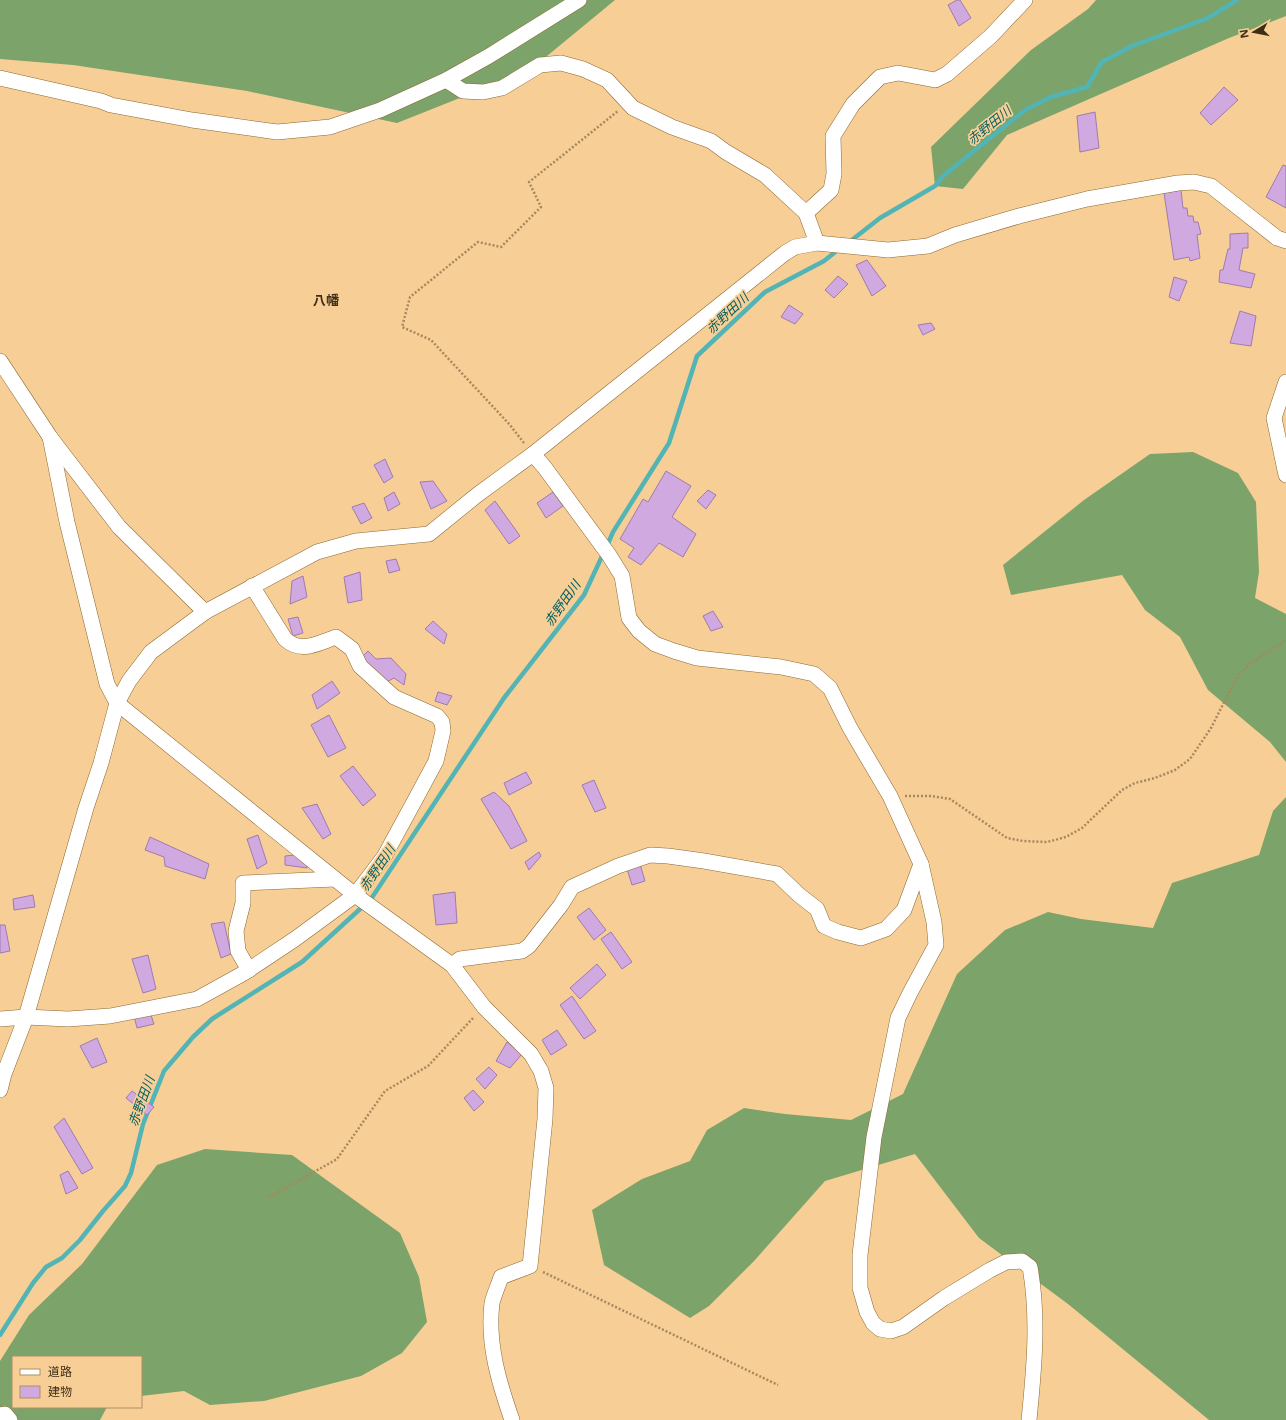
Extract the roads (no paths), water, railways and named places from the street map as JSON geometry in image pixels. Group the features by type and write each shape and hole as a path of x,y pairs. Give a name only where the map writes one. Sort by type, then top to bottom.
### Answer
{"street":[{"path":"0,78 101,101 112,105 192,120 277,132 330,127 380,110 446,80 490,56 579,0"},
{"path":"806,214 831,190 834,174 833,136 853,104 880,77 898,73 934,80 947,74 991,36 1025,0"},
{"path":"446,80 463,91 483,92 502,88 540,65 561,63 583,69 607,80 633,108 672,127 711,141 726,152 765,175 806,214 817,243"},
{"path":"0,1090 4,1074 26,1017 117,703 128,681 151,652 205,612 317,552 356,541 429,534 477,495 533,454 785,253 795,247 817,243 888,250 928,246 955,235 1019,216 1087,199 1178,183 1194,182 1211,186 1277,238 1286,240"},
{"path":"0,361 50,437 119,526 205,612"},
{"path":"1286,382 1274,418 1286,475"},
{"path":"50,437 67,522 107,684 117,703 357,897 452,965 484,1007 532,1054 541,1071 546,1088 530,1266 501,1277 493,1302 491,1323 494,1357 503,1394 512,1420"},
{"path":"533,454 609,555 622,576 629,618 639,631 655,644 697,658 781,667 814,674 830,688 850,728 890,796 921,864 934,922 936,945 898,1018 890,1053 873,1145 860,1255 860,1288 867,1312 873,1323 880,1329 891,1331 903,1327 944,1298 1006,1262 1022,1261 1030,1267 1034,1290 1034,1367 1029,1420"},
{"path":"0,1019 26,1017 68,1019 110,1016 197,999 249,970 357,897 384,857 436,761 443,731 442,722 436,716 394,697 360,666 352,649 336,637 306,647 291,645 285,639 252,586"},
{"path":"452,965 460,958 522,951 529,946 561,905 572,888 618,866 650,855 704,861 777,874 817,910 824,926 838,932 861,938 886,929 904,910 921,864"},
{"path":"249,970 238,951 236,931 243,903 243,883 335,879"},
{"path":"0,1415 5,1414 10,1420"}],"waterway":[{"name":"赤野田川","path":"848,243 880,218 935,186 943,176 1025,110 1051,97 1087,87 1102,62 1132,46 1208,18 1237,0"},
{"name":"赤野田川","path":"607,546 613,532 669,443 697,356 765,292 824,261 839,249"},
{"name":"赤野田川","path":"0,1335 33,1283 46,1267 62,1258 80,1240 125,1186 131,1173 143,1124 164,1071 193,1037 212,1019 302,962 371,899 504,698 584,595 604,552"}],"district":[{"name":"八幡","path":"326,300"}]}
